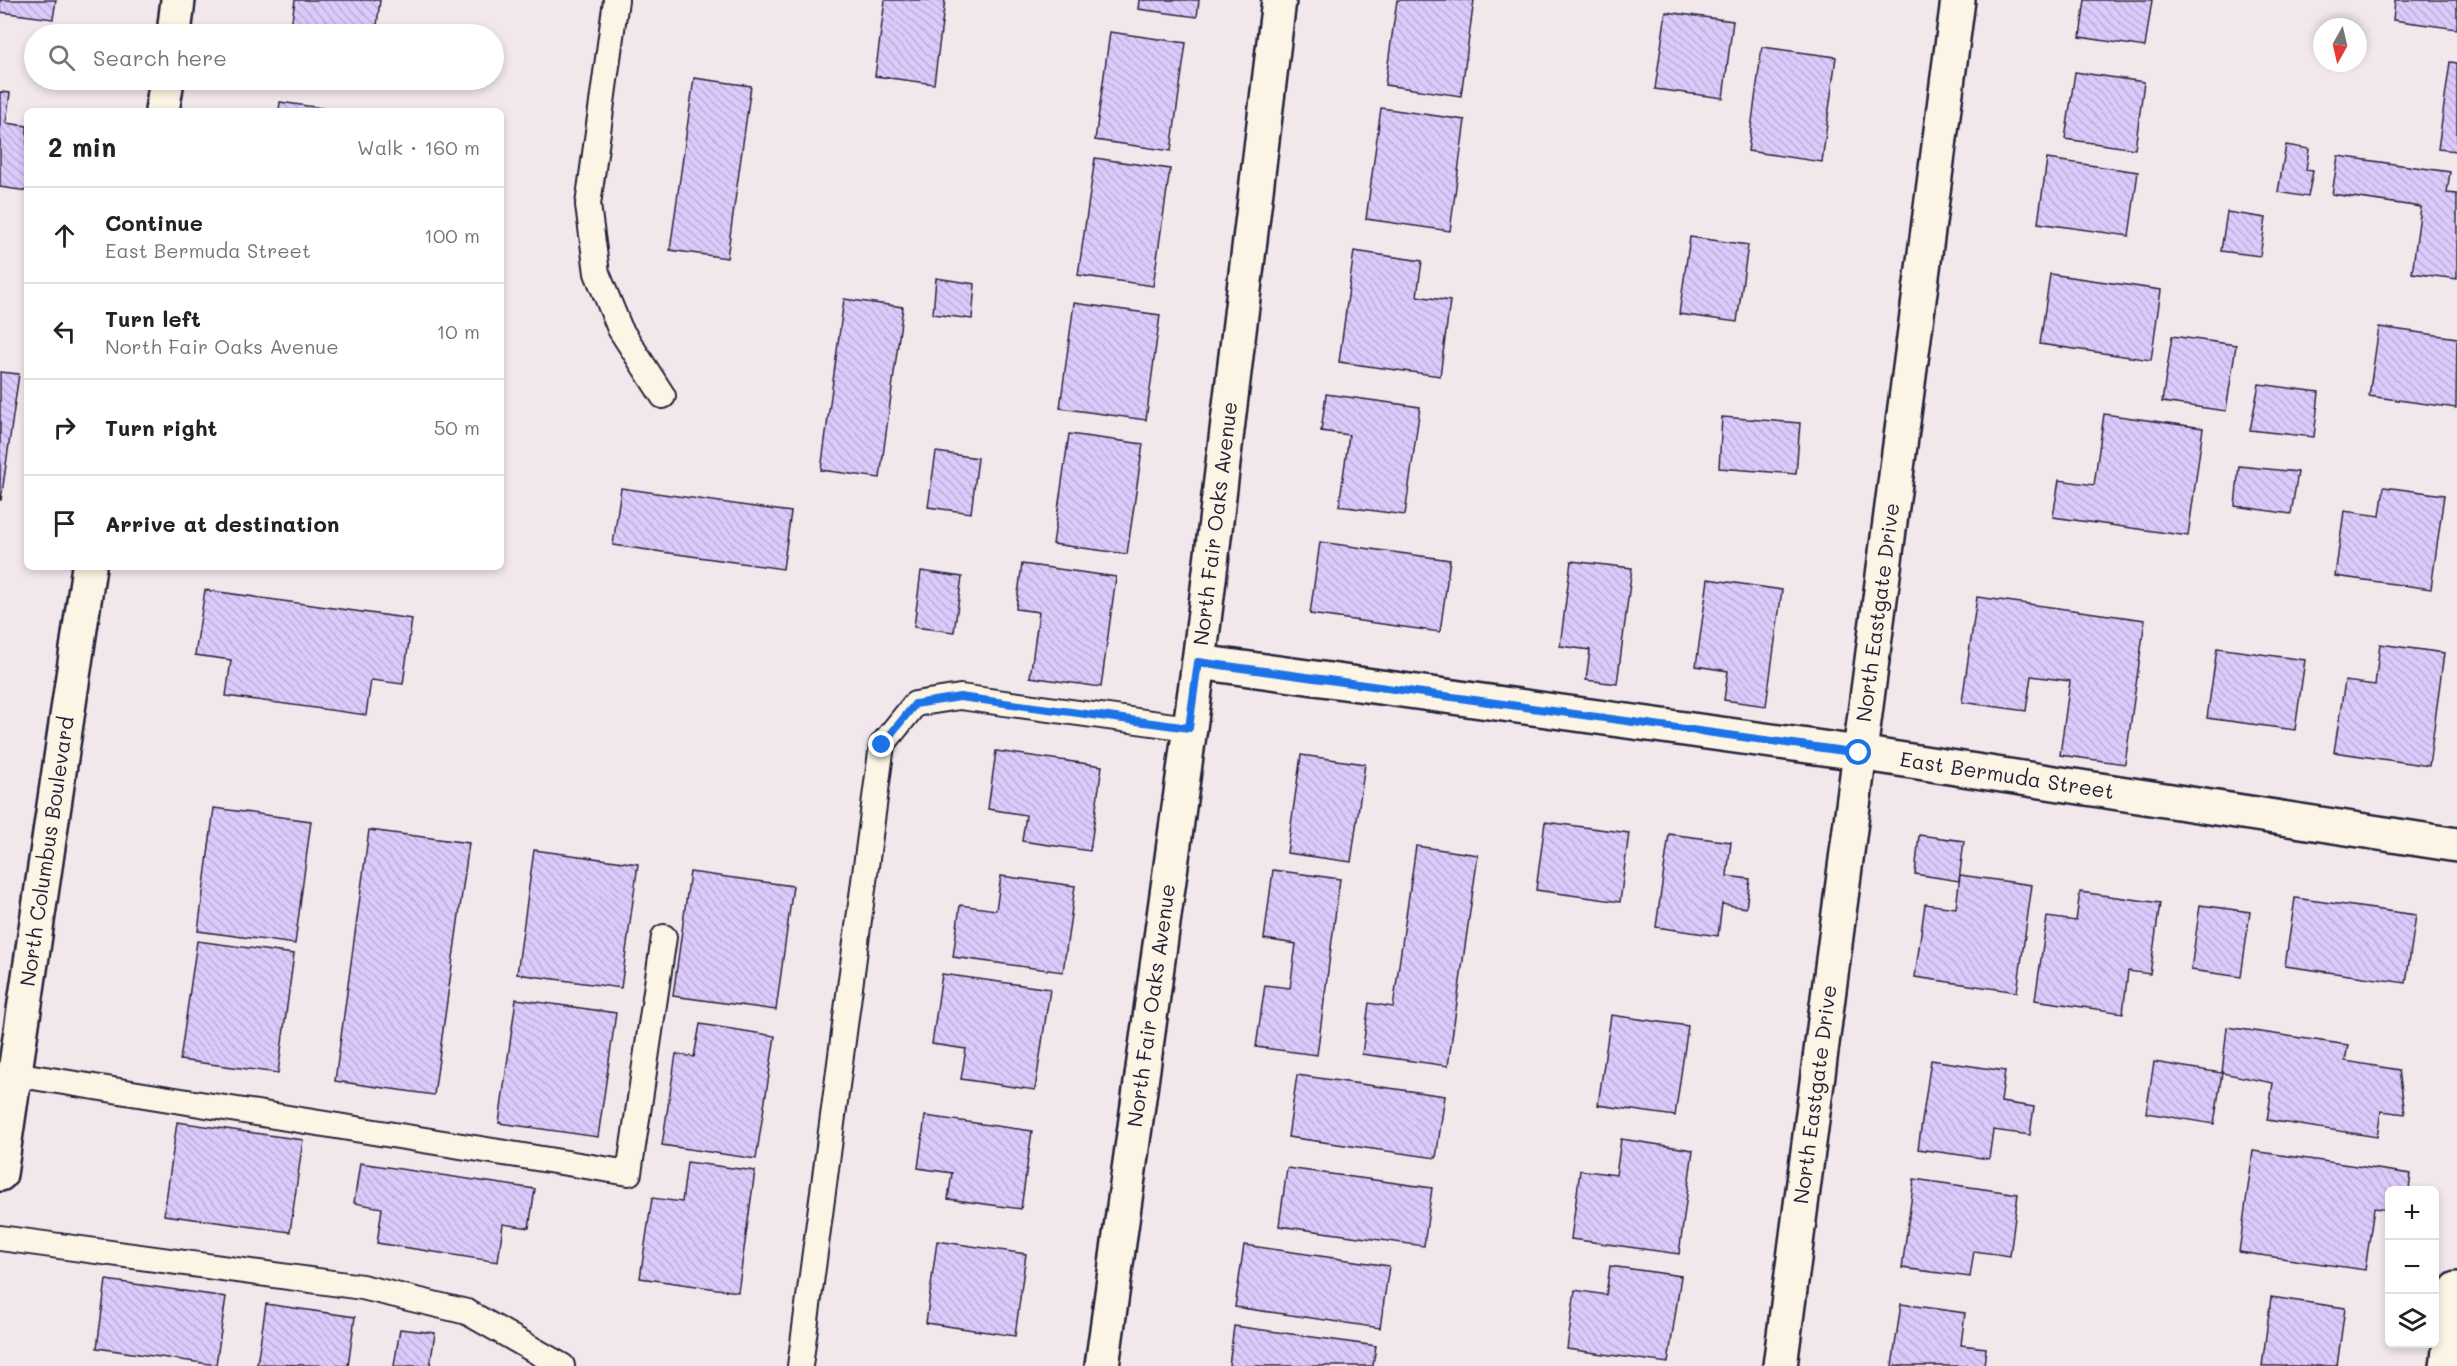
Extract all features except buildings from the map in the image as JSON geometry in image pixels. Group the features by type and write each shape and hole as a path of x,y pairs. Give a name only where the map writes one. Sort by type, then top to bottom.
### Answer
{"street":[{"path":"175,24 178,0"},
{"name":"North Fair Oaks Avenue","path":"1102,1366 1198,662 1279,0"},
{"name":"North Eastgate Drive","path":"1780,1366 1958,0"},
{"path":"162,108 165,90"},
{"name":"North Columbus Boulevard","path":"0,1174 89,570"},
{"name":"East Bermuda Street","path":"1198,662 1859,753 2457,845"},
{"path":"2447,1366 2457,1289"}],"lane":[{"path":"616,0 588,205 597,273 620,329 663,396"},
{"path":"800,1366 882,745 915,704 960,697 1189,728"},
{"path":"14,1074 630,1173 664,937"},
{"path":"0,1238 362,1287 467,1312 562,1366"}],"route":[{"path":"882,745 915,704 960,697 1189,728 1198,662 1859,753"}]}
